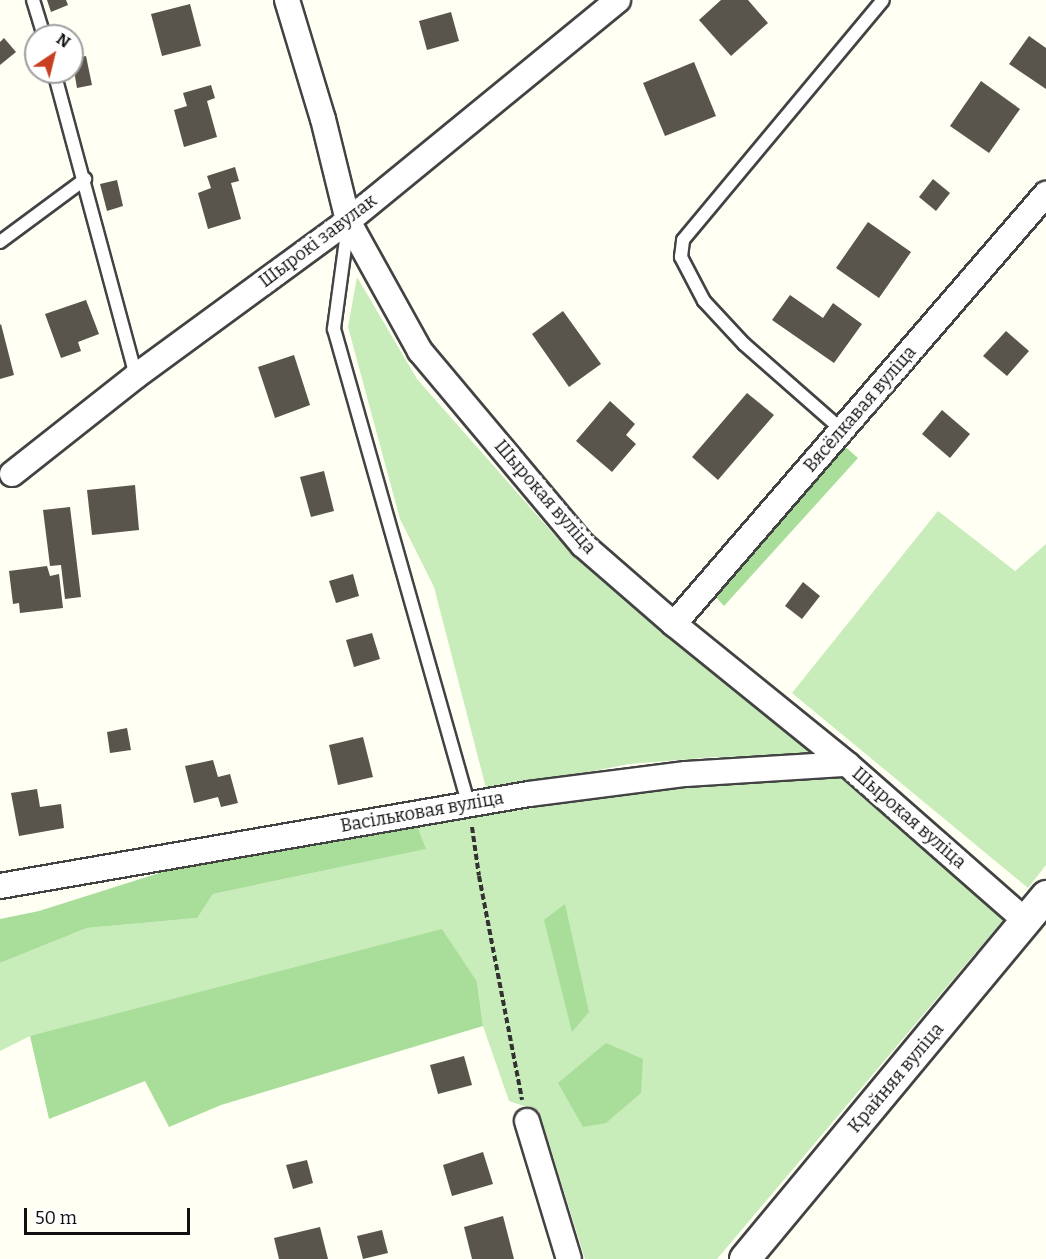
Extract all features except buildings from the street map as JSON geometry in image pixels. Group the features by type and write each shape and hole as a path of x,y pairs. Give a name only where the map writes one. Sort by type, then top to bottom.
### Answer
{"street":[{"name":"Шырокая вуліца","path":"287,0 323,119 348,221 420,351 583,545 674,624 847,764 1026,921"},
{"name":"Шырокі завулак","path":"12,474 136,376 348,221 594,9 618,0"},
{"name":"Вясёлкавая вуліца","path":"674,624 1046,194"},
{"name":"Васільковая вуліца","path":"0,886 468,804 686,774 847,764"},
{"name":"Крайняя вуліца","path":"745,1259 1046,896"},
{"path":"527,1121 569,1259"}],"lane":[{"path":"33,0 40,24"},
{"path":"842,430 736,336 704,301 681,257 683,240 883,0"},
{"path":"57,84 85,179 136,376"},
{"path":"0,242 85,179"},
{"path":"348,221 334,328 468,804"}],"path":[{"path":"468,804 479,876 527,1121"}],"green space":[{"path":"357,277 417,379 557,538 815,755 715,757 629,764 487,792 434,587 400,519 348,327"},
{"path":"841,443 858,458 724,606 715,596 723,579"},
{"path":"938,511 1015,571 1046,544 1046,865 1028,888 792,693"},
{"path":"836,774 1004,919 717,1259 585,1259 539,1111 509,1101 483,1026 477,982 30,1036 0,1051 0,963 87,928 196,918 213,894 425,849 417,826 639,792"},
{"path":"417,826 426,849 213,894 197,918 87,928 0,963 0,919 39,911 172,869"},
{"path":"565,904 589,1012 572,1032 544,920"},
{"path":"442,929 477,982 483,1026 221,1105 169,1127 145,1081 49,1119 30,1036"},
{"path":"606,1043 643,1059 641,1093 606,1123 583,1127 558,1083"}]}
